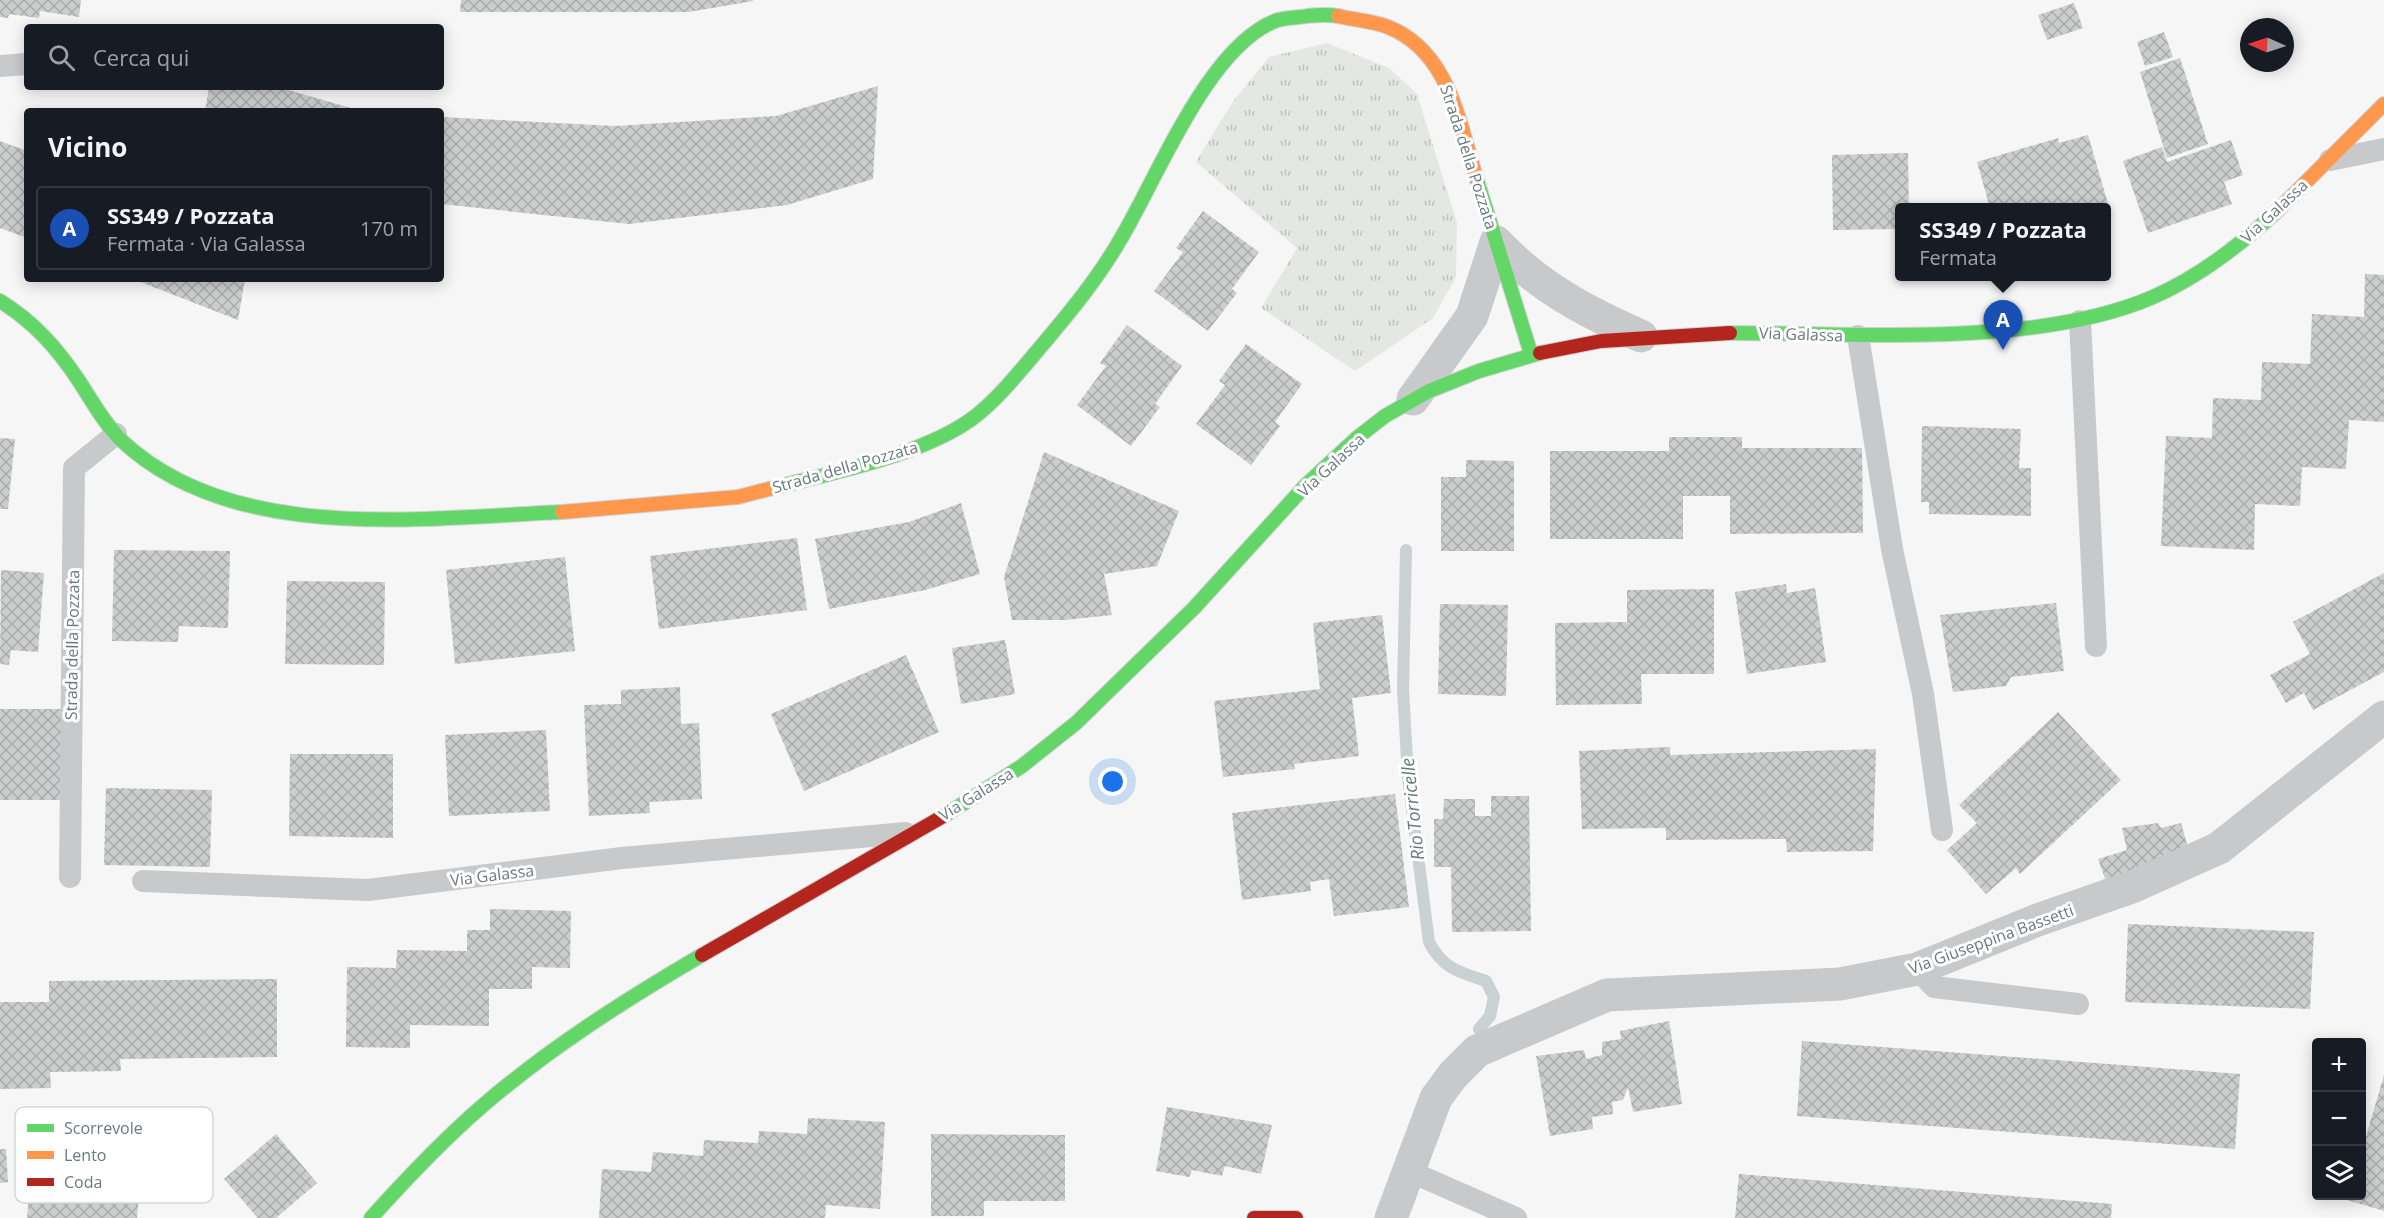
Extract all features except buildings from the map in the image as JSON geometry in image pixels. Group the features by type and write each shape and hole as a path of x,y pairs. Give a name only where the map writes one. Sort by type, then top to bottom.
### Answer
{"main road":[{"name":"Strada della Pozzata","path":"0,301 22,312 45,332 116,434 136,452 189,486 248,506 350,519 382,520 579,511 738,497 860,466 923,445 976,416 1008,385 1078,303 1120,241 1182,126 1216,71 1250,36 1276,20 1328,14 1388,27 1421,46 1436,65 1449,89 1531,354"},
{"name":"Via Galassa","path":"371,1218 405,1177 470,1116 544,1055 682,968 988,789 1065,733 1207,594 1269,525 1343,451 1413,399 1480,371 1531,354 1589,342 1641,336 1746,332 1858,336 1957,333 2039,327 2080,321 2121,309 2177,285 2231,250 2329,160 2384,104"},
{"path":"1254,1218 1296,1218"}],"street":[{"name":"Strada della Pozzata","path":"1413,399 1472,316 1496,242 1520,268 1540,283 1595,315 1641,336"},
{"name":"Via Giuseppina Bassetti","path":"1391,1218 1436,1098 1453,1075 1477,1051 1607,995 1840,984 1917,969 2035,921 2132,887 2219,848 2384,717"}],"lane":[{"path":"0,66 24,64"},
{"path":"2329,160 2384,149"},
{"path":"2080,321 2096,646"},
{"name":"Via Galassa","path":"1858,336 1892,549 1923,694 1942,830"},
{"name":"Strada della Pozzata","path":"70,877 74,468 116,434"},
{"name":"Via Galassa","path":"143,881 368,891 622,858 912,833"},
{"path":"1917,969 1934,987 2078,1004"},
{"path":"1409,1171 1516,1218"}],"green space":[{"path":"1327,43 1389,68 1417,94 1457,223 1456,277 1433,318 1355,371 1261,308 1297,248 1196,162 1232,103 1269,57"}],"waterway":[{"name":"Rio Torricelle","path":"1406,550 1403,689 1408,778 1429,942 1446,964 1460,972 1486,981 1494,997 1490,1016 1479,1029"}],"traffic: fast":[{"path":"781,486 856,467 909,450 934,440 977,415 1020,371 1101,271 1186,118 1227,58 1250,36 1275,21 1315,15 1338,16"},
{"path":"1476,177 1531,354"},
{"path":"1730,333 1946,334 2001,331 2055,324 2106,313 2153,297 2186,280 2233,249 2276,212"},
{"path":"0,301 24,318 53,347 121,440 166,473 217,496 272,511 331,518 390,520 562,512"},
{"path":"947,814 1022,766 1076,723 1194,608 1306,485 1358,437 1385,416 1429,391 1479,371 1540,353"},
{"path":"371,1218 438,1147 506,1086 588,1026 702,955"}],"traffic: slow":[{"path":"1338,16 1388,27 1409,38 1425,53 1448,90 1457,112 1476,177"},
{"path":"2276,212 2384,104"},
{"path":"562,512 738,497 781,486"}],"traffic: jam":[{"path":"1540,353 1601,341 1730,333"},
{"path":"702,955 947,814"},
{"path":"1254,1218 1296,1218"}],"place":[{"name":"SS349 / Pozzata","path":"2003,350"}]}
